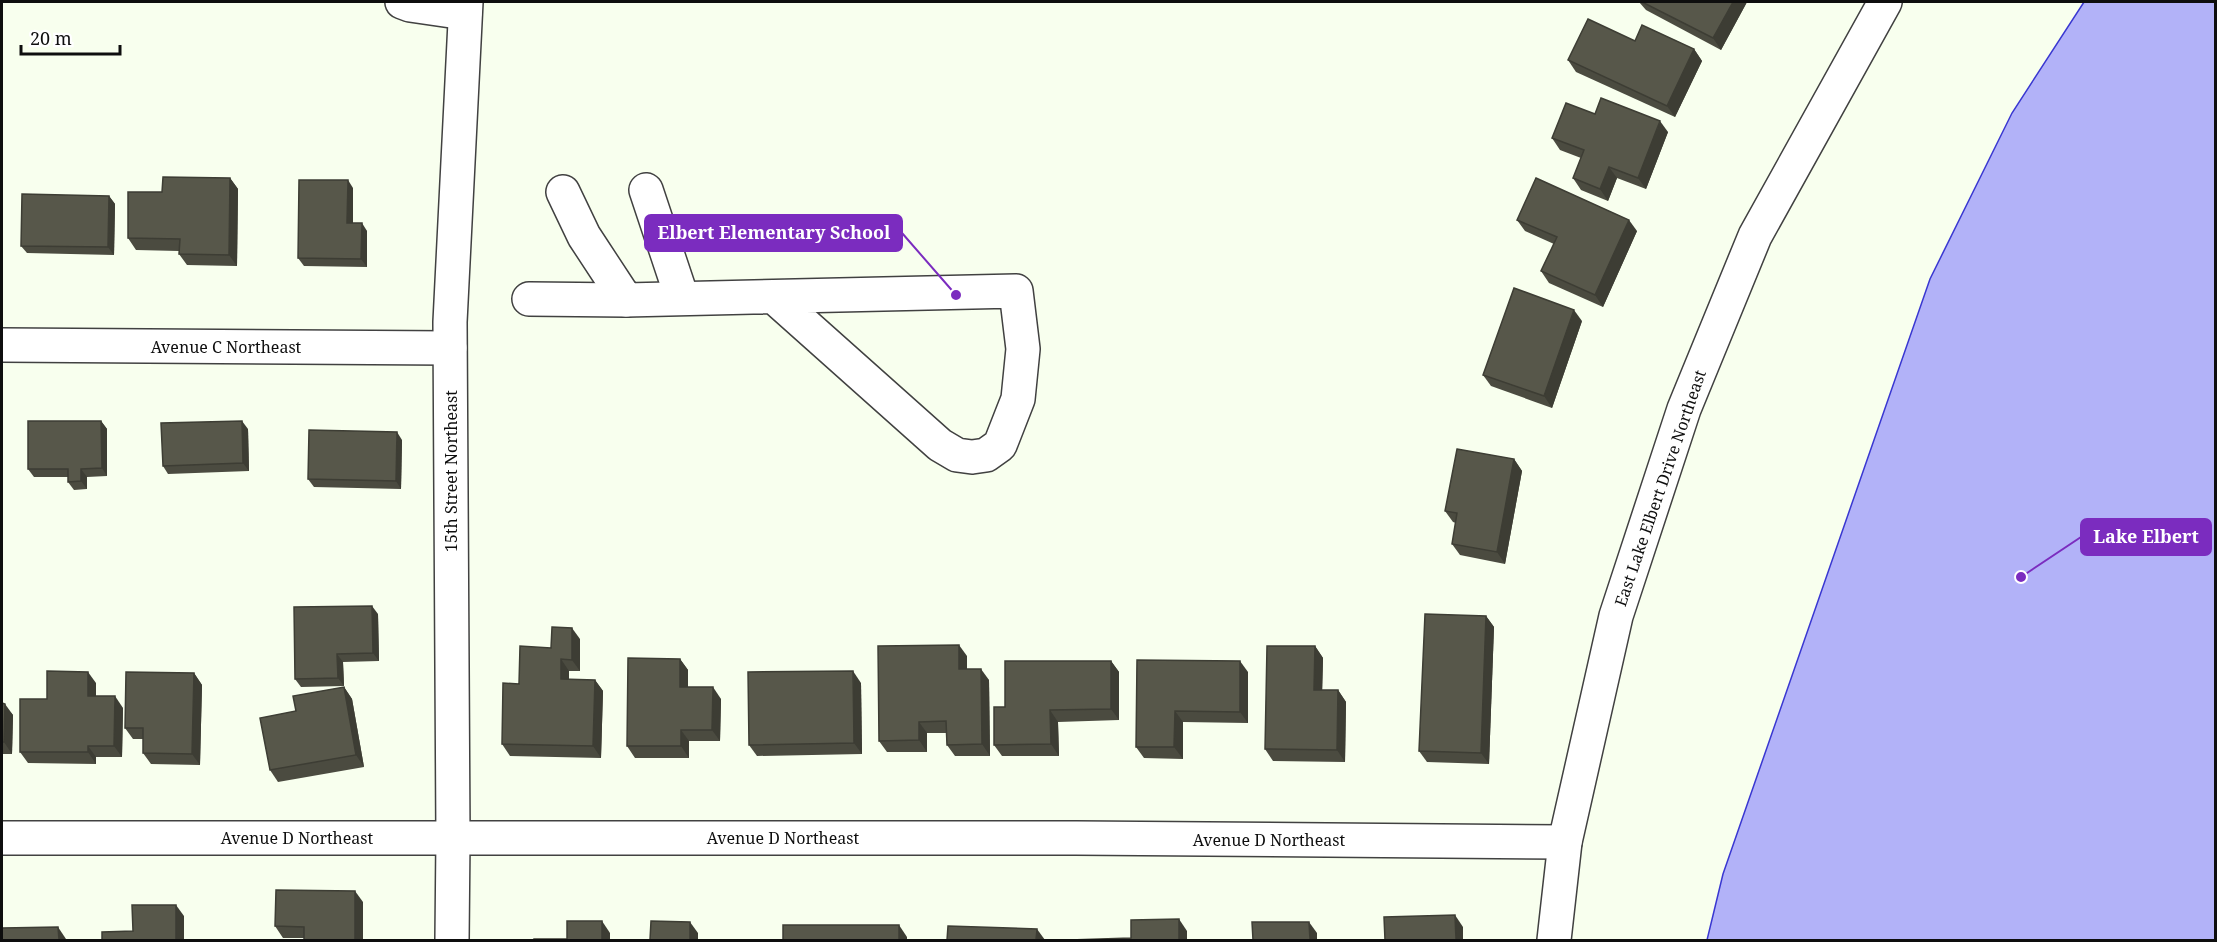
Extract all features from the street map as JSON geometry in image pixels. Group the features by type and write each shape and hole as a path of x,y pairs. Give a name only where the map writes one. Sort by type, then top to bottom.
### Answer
{"street":[{"path":"402,2 410,5 466,7"},
{"name":"East Lake Elbert Drive Northeast","path":"1554,940 1565,842 1616,616 1684,409 1755,236 1885,2"},
{"name":"15th Street Northeast","path":"452,940 450,348 466,7"},
{"path":"646,190 682,298"},
{"path":"563,192 584,236 626,300"},
{"path":"529,299 626,300 1016,291 1023,349 1018,399 1000,445 986,455 972,457 957,455 940,445 774,297"},
{"name":"Avenue C Northeast","path":"2,345 450,348"},
{"name":"Avenue D Northeast","path":"2,838 1053,838 1565,842"}],"water":[{"path":"2084,2 2215,2 2215,940 1707,940 1723,874 1930,279 2012,113"}],"building":[{"path":"1642,2 1733,2 1713,38"},
{"path":"1588,19 1635,41 1642,25 1694,49 1667,106 1568,60"},
{"path":"1601,98 1660,121 1638,178 1609,167 1600,189 1573,178 1584,150 1552,138 1566,103 1595,114"},
{"path":"163,177 230,178 229,255 179,254 180,239 128,238 128,192 162,192"},
{"path":"1536,178 1629,220 1595,295 1541,271 1557,237 1517,220"},
{"path":"299,180 348,180 347,223 362,223 361,259 298,258"},
{"path":"22,194 109,196 108,247 21,246"},
{"path":"1514,288 1574,310 1544,396 1483,375"},
{"path":"28,421 101,421 102,468 81,469 81,481 68,482 68,469 28,469"},
{"path":"242,421 243,463 163,466 161,423"},
{"path":"309,430 397,432 396,481 308,479"},
{"path":"1457,449 1514,459 1497,552 1452,544 1457,513 1445,511"},
{"path":"372,606 373,653 337,654 338,678 295,679 294,607"},
{"path":"1425,614 1486,616 1481,753 1419,751"},
{"path":"552,627 572,628 572,660 561,659 561,679 595,680 593,746 502,744 503,683 519,684 520,646 551,648"},
{"path":"959,645 959,669 981,669 982,744 947,745 946,721 919,722 919,740 879,741 878,646"},
{"path":"1267,646 1315,646 1314,690 1338,690 1337,750 1265,749"},
{"path":"628,658 680,659 680,687 713,687 712,730 681,730 681,746 627,746"},
{"path":"1137,660 1240,661 1240,712 1175,711 1174,747 1136,747"},
{"path":"1005,661 1111,661 1111,709 1050,710 1051,744 994,745 994,707 1005,707"},
{"path":"47,671 88,672 88,696 115,696 114,746 88,746 88,752 20,752 20,699 47,699"},
{"path":"853,671 854,743 749,745 748,672"},
{"path":"126,672 194,673 192,754 143,753 143,728 125,728"},
{"path":"344,687 356,755 270,770 260,718 296,711 293,696"},
{"path":"2,703 5,704 4,742 2,742"},
{"path":"276,890 355,891 355,940 304,940 304,927 275,926"},
{"path":"132,905 176,905 176,940 102,940 102,932 133,931"},
{"path":"1455,915 1456,940 1385,940 1384,917"},
{"path":"1179,919 1179,940 1069,940 1131,938 1131,920"},
{"path":"567,921 602,921 602,940 534,940 567,939"},
{"path":"651,921 690,922 690,940 650,940"},
{"path":"1252,922 1309,922 1310,940 1253,940"},
{"path":"783,925 899,925 899,940 783,940"},
{"path":"948,926 1037,929 1036,940 947,940"},
{"path":"58,927 59,940 2,940 2,928"}],"place":[{"name":"Elbert Elementary School","path":"956,295"},
{"name":"Lake Elbert","path":"2021,577"}]}
